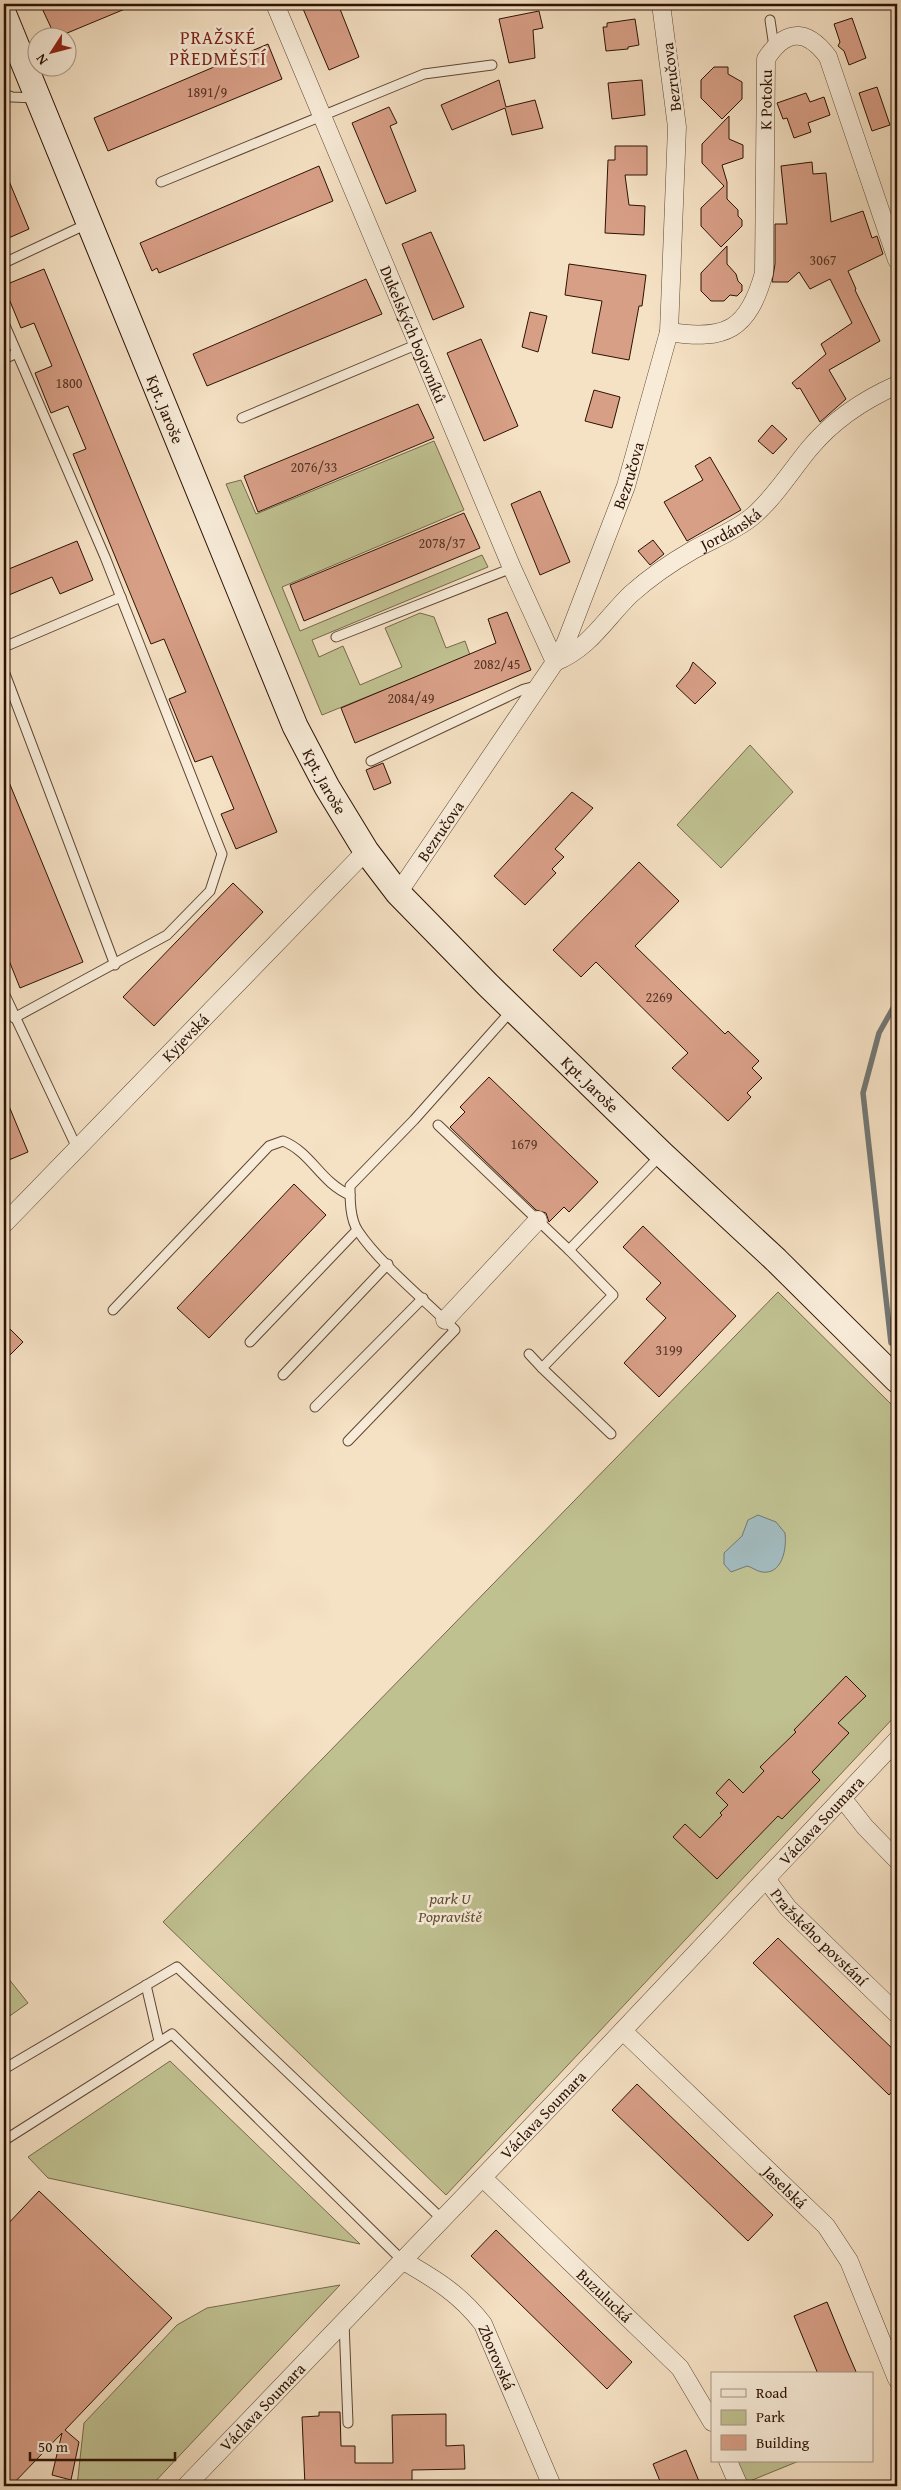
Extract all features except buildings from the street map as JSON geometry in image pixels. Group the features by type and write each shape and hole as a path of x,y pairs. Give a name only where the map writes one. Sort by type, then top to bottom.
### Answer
{"street":[{"name":"Dukelských bojovníků","path":"275,4 512,568 556,662"},
{"name":"Bezručova","path":"398,893 556,662 566,642 626,486 668,332 677,127 661,4"},
{"name":"Kpt. Jaroše","path":"4,15 87,224 295,726 327,787 366,851 398,893 513,1009 662,1154 776,1260 897,1380"},
{"name":"K Potoku","path":"668,332 697,336 729,330 744,316 757,299 764,264 766,59 774,47 788,38 805,36 817,43 828,57 897,260"},
{"name":"Jordánská","path":"556,662 572,656 590,642 631,594 658,573 692,550 753,516 810,448 839,419 867,399 897,385"},
{"name":"Kyjevská","path":"4,1224 366,851"},
{"path":"445,1320 538,1220"},
{"name":"Václava Soumara","path":"186,2486 483,2178 897,1740"},
{"path":"843,1798 865,1827 897,1860"},
{"name":"Pražského povstání","path":"766,1879 788,1908 897,2014"},
{"name":"Jaselská","path":"623,2031 826,2226 849,2261 897,2379"},
{"name":"Buzulucká","path":"483,2178 680,2368 711,2420"},
{"name":"Zborovská","path":"402,2260 450,2290 468,2304 483,2324 552,2486"},
{"path":"728,2462 739,2486"}],"lane":[{"path":"770,20 774,47"},
{"path":"161,182 424,74 492,65"},
{"path":"4,94 12,98 36,98"},
{"path":"4,263 87,224"},
{"path":"4,323 15,354 121,597 222,854 210,891 167,935 14,1018"},
{"path":"242,418 418,344"},
{"path":"4,359 15,354"},
{"path":"336,637 512,568"},
{"path":"4,647 121,597"},
{"path":"4,671 115,964"},
{"path":"371,761 524,689 539,686"},
{"path":"4,993 14,1018 77,1148"},
{"path":"348,1441 455,1330 388,1264 358,1230 351,1207 350,1186 414,1120 513,1009"},
{"path":"438,1125 570,1250 613,1295 542,1368"},
{"path":"113,1310 269,1146 284,1141 292,1144 328,1182 350,1195"},
{"path":"570,1250 662,1154"},
{"path":"250,1342 358,1230"},
{"path":"283,1375 388,1264"},
{"path":"316,1407 423,1298"},
{"path":"529,1354 611,1434"},
{"path":"4,2069 177,1967 442,2219"},
{"path":"146,1985 159,2042"},
{"path":"4,2132 8,2138 172,2034 402,2260"},
{"path":"344,2321 348,2423"}],"green space":[{"path":"434,441 464,510 282,587 300,631 482,555 488,567 312,640 319,657 343,646 360,685 402,667 385,628 420,613 434,617 446,648 465,641 470,655 322,715 226,484 241,480 256,514"},
{"path":"750,745 793,792 721,868 677,825"},
{"name":"park U Popraviště","path":"778,1292 897,1410 897,1714 446,2195 163,1922"},
{"path":"4,1973 28,2003 4,2020"},
{"path":"170,2061 360,2244 48,2178 28,2157"},
{"path":"340,2285 151,2486 77,2486 84,2423 177,2325 207,2308"},
{"path":"737,2462 797,2462 745,2483"}],"water":[{"path":"758,1515 776,1522 785,1533 782,1560 779,1565 769,1572 762,1572 747,1566 731,1572 724,1564 724,1553 742,1536 748,1520"}],"waterway":[{"path":"891,1343 863,1093 879,1033 897,1001"}],"district":[{"name":"PRAŽSKÉ PŘEDMĚSTÍ","path":"218,47"}]}
